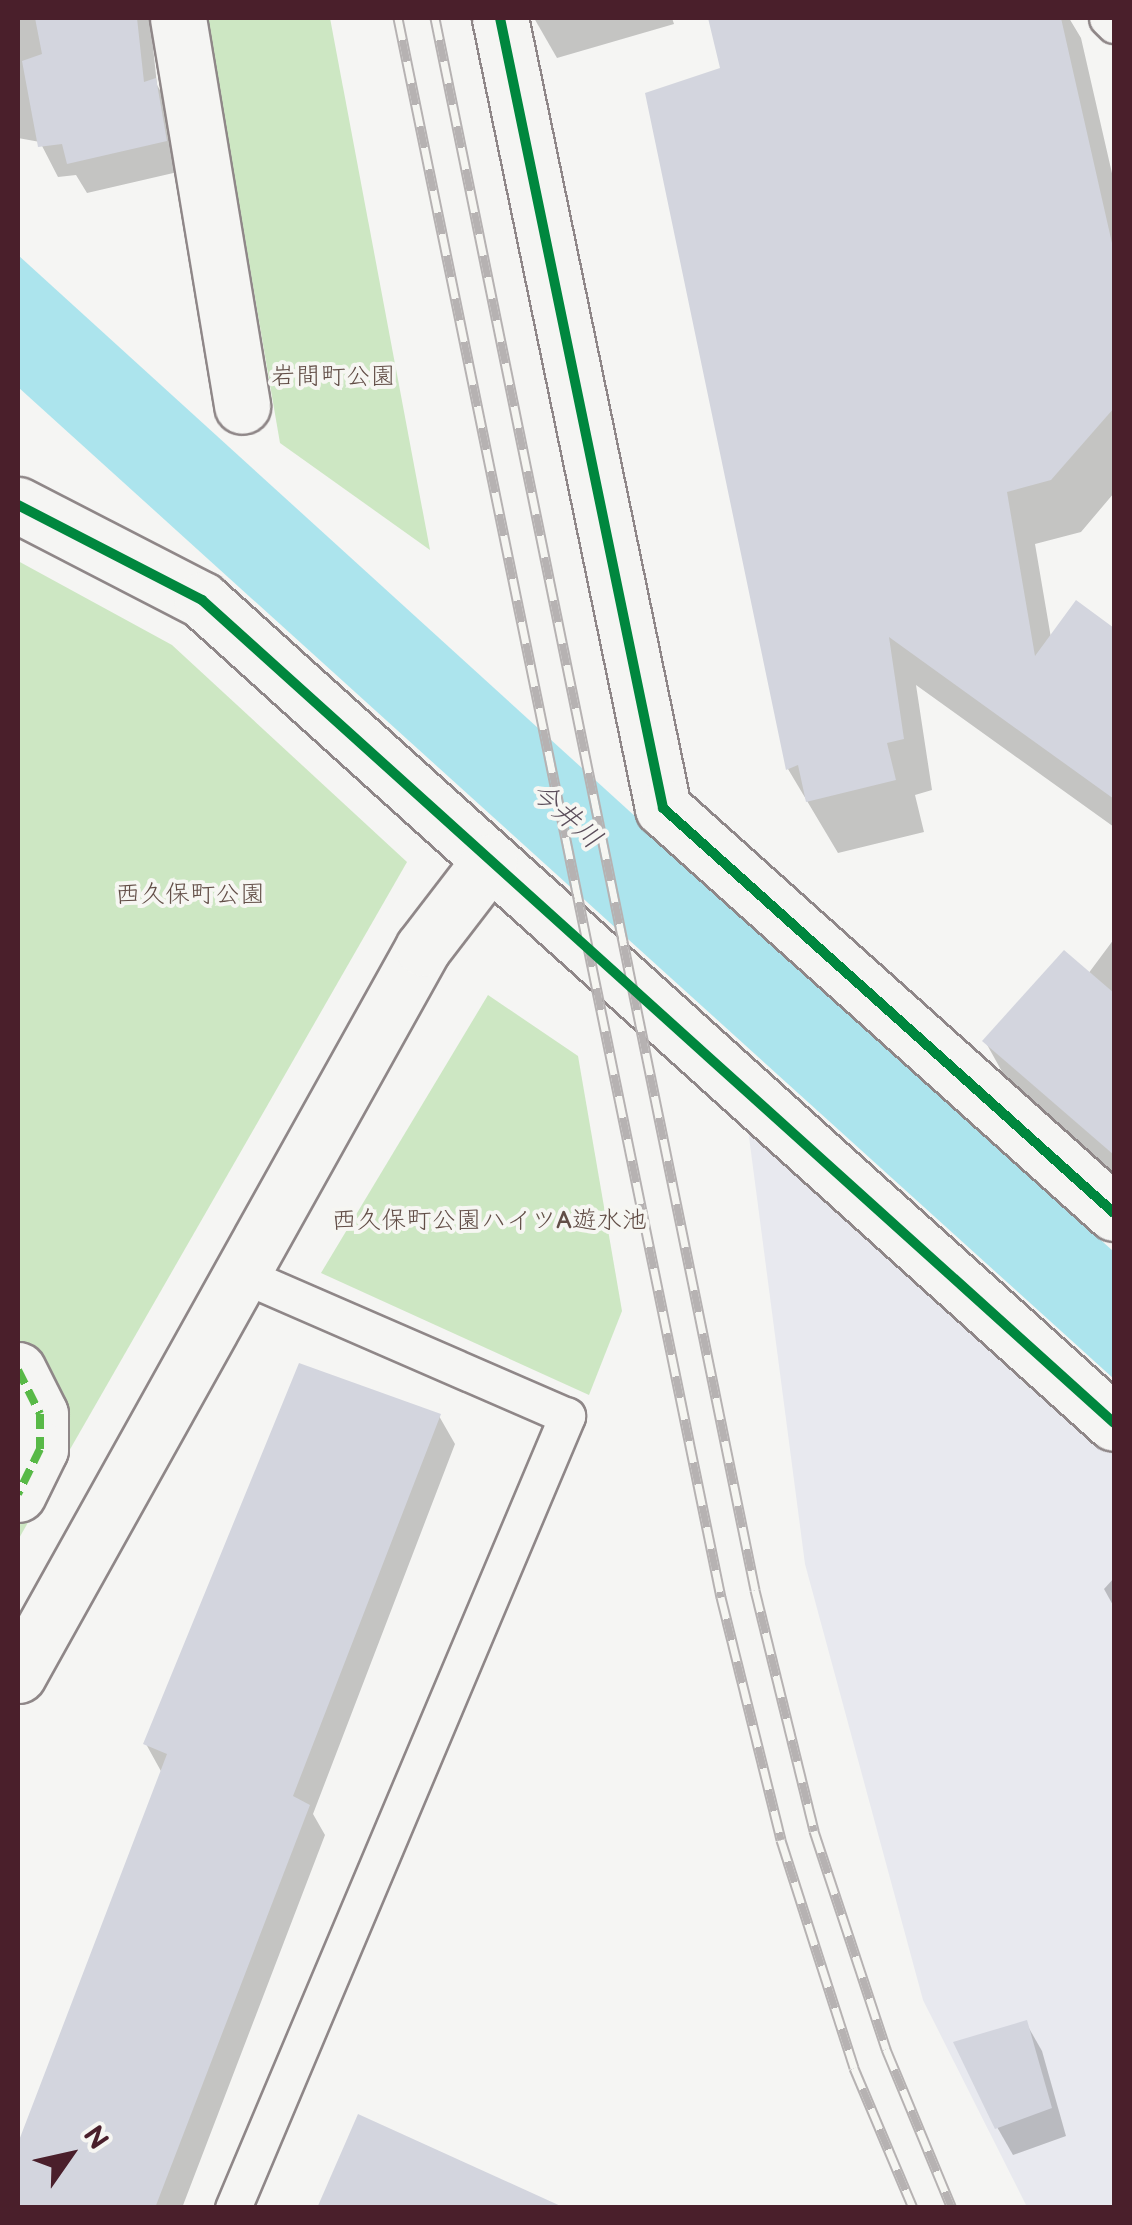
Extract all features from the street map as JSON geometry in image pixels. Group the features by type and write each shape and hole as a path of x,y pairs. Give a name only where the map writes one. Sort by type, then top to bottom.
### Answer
{"street":[{"path":"178,18 242,406"},
{"path":"500,18 663,808 1114,1213"},
{"path":"18,504 202,600 1114,1423"},
{"path":"18,1675 423,948 489,862"},
{"path":"18,1370 40,1414 40,1449 18,1494"}],"lane":[{"path":"1107,18 1114,25"},
{"path":"233,2208 567,1416 241,1274"}],"shaded area":[{"path":"746,1114 1114,1454 1114,2207 1027,2207 923,2000 805,1564"}],"green space":[{"name":"岩間町公園","path":"207,18 330,18 430,550 280,443"},
{"name":"西久保町公園","path":"18,561 172,645 407,862 18,1540"},
{"name":"西久保町公園ハイツA遊水池","path":"488,995 578,1056 622,1311 589,1395 321,1273"}],"water":[{"name":"今井川","path":"18,255 1114,1252 1114,1379 18,387"}],"building":[{"path":"35,18 137,18 144,82 156,78 167,141 67,164 62,144 38,147 22,61 42,54"},
{"path":"708,18 1061,18 1114,252 1114,408 1051,480 1007,492 1035,656 1076,600 1114,628 1114,799 889,637 904,739 887,743 896,780 806,802 798,765 786,770 645,93 720,68"},
{"path":"1064,950 1114,993 1114,1155 982,1041"},
{"path":"299,1363 441,1414 293,1796 310,1805 155,2208 18,2208 18,2143 167,1754 143,1744"},
{"path":"1027,2020 1052,2108 995,2129 953,2042"},
{"path":"358,2114 565,2208 317,2208"}],"railway":[{"path":"398,18 721,1597 781,1840 854,2068 913,2208"},
{"path":"435,18 755,1590 814,1831 886,2049 952,2208"}],"marked path":[{"path":"18,1370 40,1414 40,1449 18,1494"}],"cycle path":[{"path":"500,18 663,808 1114,1213"},
{"path":"18,505 202,600 1114,1423"}]}
